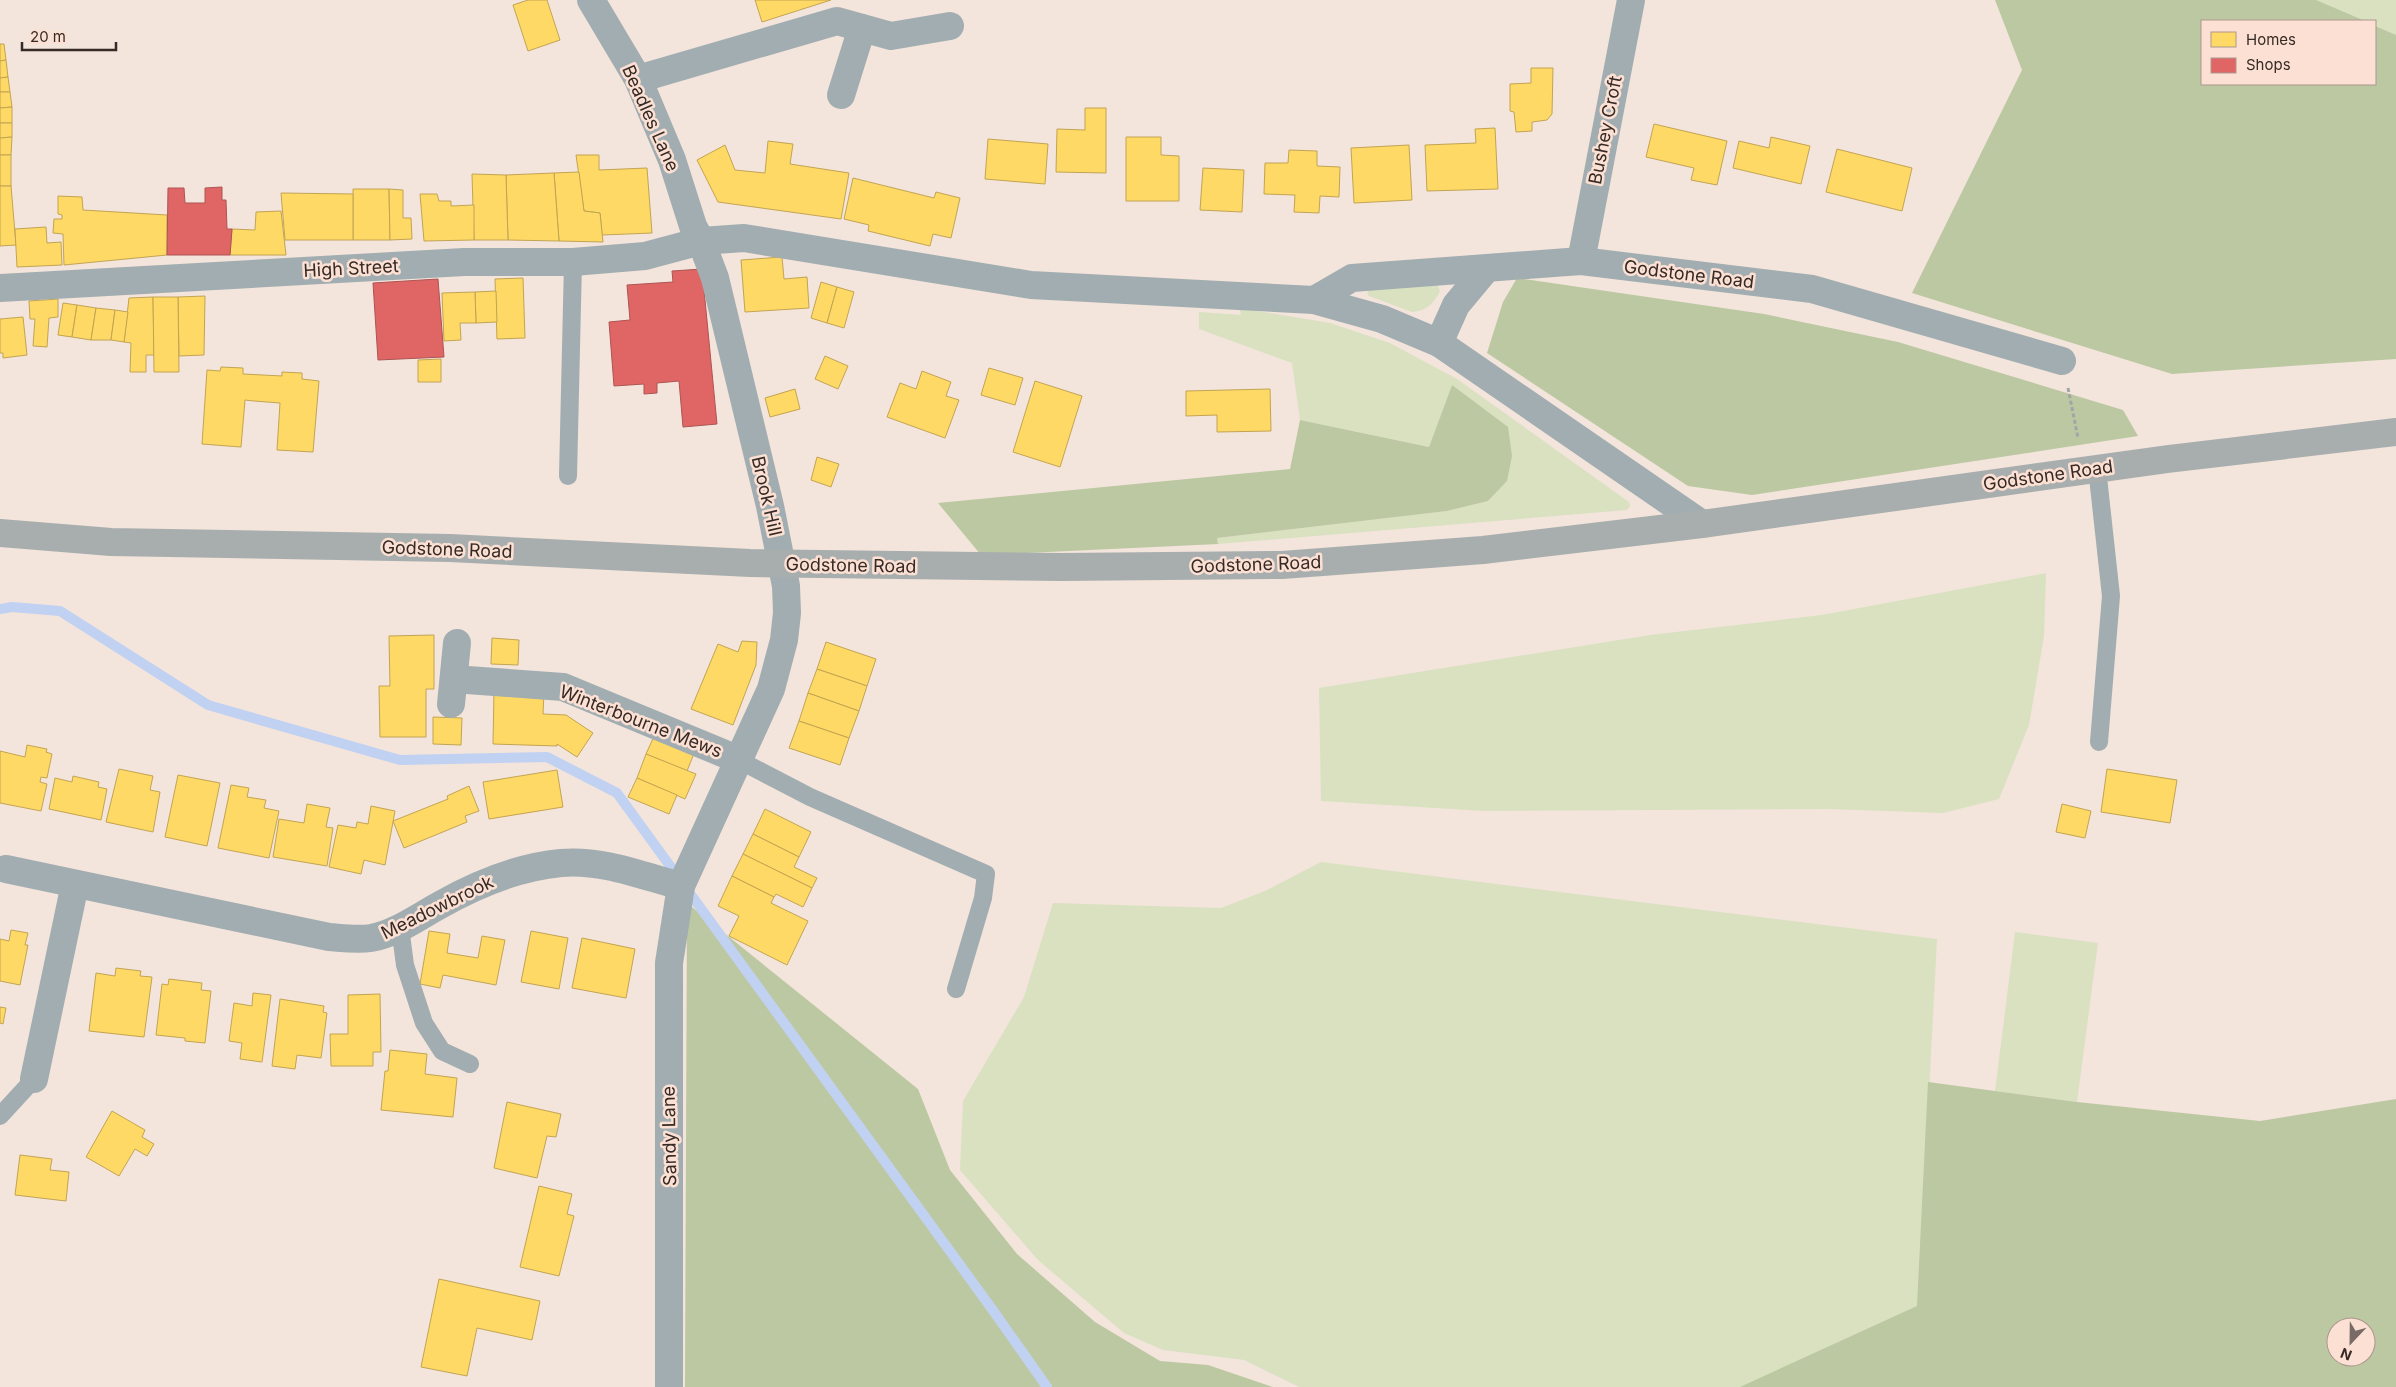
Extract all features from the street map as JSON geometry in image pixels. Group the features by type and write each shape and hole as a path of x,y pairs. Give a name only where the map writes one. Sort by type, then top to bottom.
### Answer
{"main road":[{"name":"Godstone Road","path":"0,533 111,542 450,548 750,563 1061,567 1282,565 1483,550 1702,524 2097,468 2396,432"}],"street":[{"name":"Beadles Lane","path":"591,0 638,79 672,160 693,226 700,240"},
{"name":"Bushey Croft","path":"1581,261 1631,0"},
{"path":"638,79 837,21 891,36 950,26"},
{"path":"841,95 862,28"},
{"path":"700,240 744,238 1031,286 1314,300 1382,319 1440,343 1702,524"},
{"name":"High Street","path":"0,288 464,262 572,262 645,256 700,240"},
{"name":"Brook Hill","path":"681,886 737,759 771,689 779,665 784,640 786,586 770,506 715,278 700,240"},
{"name":"Godstone Road","path":"1314,300 1352,278 1581,261 1812,289 2062,361"},
{"path":"1440,343 1456,305 1486,269"},
{"name":"Winterbourne Mews","path":"457,643 453,692 564,687 737,759"},
{"name":"Meadowbrook","path":"6,868 329,937 371,938 389,933 461,893 506,874 562,862 609,868 681,886"},
{"path":"34,1078 75,884"},
{"name":"Sandy Lane","path":"669,1387 669,963 681,886"}],"lane":[{"path":"568,476 572,262"},
{"path":"2097,468 2111,596 2099,742"},
{"path":"737,759 810,797 986,874 983,898 956,988"},
{"path":"400,927 405,965 424,1023 442,1051 470,1064"},
{"path":"0,1116 34,1078"}],"path":[{"path":"2062,361 2078,438"}],"green space":[{"path":"1995,0 2316,0 2363,20 2201,20 2201,85 2376,85 2376,26 2396,35 2396,359 2172,374 1912,293 2022,70"},
{"path":"2252,0 2396,0 2396,55 2376,47 2376,20 2305,20"},
{"path":"1517,278 1764,314 1898,342 2123,410 2138,436 1752,495 1688,486 1487,353 1503,302"},
{"path":"1437,284 1440,291 1432,303 1422,310 1412,312 1369,296 1367,293 1370,288"},
{"path":"1239,308 1330,323 1390,343 1457,379 1629,502 1630,506 1627,510 1218,544 1217,538 1447,511 1488,501 1507,481 1452,385 1429,447 1300,420 1292,363 1199,329 1199,312 1241,315"},
{"path":"1452,385 1508,427 1512,456 1507,481 1488,501 1447,511 1217,538 1218,544 981,555 938,503 1290,469 1300,420 1429,447"},
{"path":"2046,573 2044,636 2029,725 1999,799 1943,813 1829,809 1484,811 1321,801 1319,688 1650,635 1822,615"},
{"path":"1321,862 1937,939 1918,1306 1755,1387 1299,1387 1244,1360 1163,1350 1124,1333 1038,1260 960,1170 963,1101 1024,997 1053,903 1221,908 1265,891"},
{"path":"687,903 918,1089 950,1170 1017,1254 1095,1322 1160,1361 1208,1365 1273,1387 685,1387"},
{"path":"2015,932 2098,943 2077,1102 1995,1091"},
{"path":"1928,1082 2077,1102 2260,1121 2396,1099 2396,1387 1740,1387 1917,1306"}],"building: Homes":[{"path":"528,0 547,0 560,40 528,51 513,5"},
{"path":"755,0 831,0 762,22"},
{"path":"0,44 4,44 6,60 0,61"},
{"path":"6,60 8,77 0,78 0,61"},
{"path":"1531,68 1553,68 1552,114 1547,120 1532,122 1532,131 1516,132 1514,112 1510,111 1510,84 1531,83"},
{"path":"8,77 10,92 0,92 0,78"},
{"path":"0,92 10,92 12,107 0,108"},
{"path":"12,107 12,123 0,123 0,108"},
{"path":"1085,108 1106,108 1106,173 1056,172 1057,129 1085,130"},
{"path":"0,123 12,123 12,137 0,138"},
{"path":"1654,124 1727,141 1717,185 1691,180 1694,168 1646,157"},
{"path":"1495,128 1498,189 1427,191 1425,145 1476,143 1475,129"},
{"path":"12,137 11,155 0,155 0,138"},
{"path":"1126,137 1161,137 1161,155 1179,156 1179,201 1126,201"},
{"path":"1771,137 1810,146 1801,184 1733,168 1739,141 1769,148"},
{"path":"988,139 1048,144 1045,184 985,179"},
{"path":"768,141 793,144 790,164 849,173 841,219 718,202 697,160 725,145 735,170 765,173"},
{"path":"1409,145 1412,200 1354,203 1351,148"},
{"path":"1837,149 1912,168 1902,211 1826,192"},
{"path":"1289,150 1317,151 1317,166 1340,167 1339,197 1320,196 1319,213 1294,212 1295,195 1264,194 1265,163 1288,163"},
{"path":"0,155 11,155 11,186 0,186"},
{"path":"576,155 599,155 599,170 647,168 652,233 602,235 600,213 584,211"},
{"path":"1203,168 1244,170 1242,212 1200,210"},
{"path":"579,172 584,211 600,213 603,242 559,241 554,173"},
{"path":"554,173 559,241 508,240 506,175"},
{"path":"472,174 506,175 508,240 474,240"},
{"path":"853,178 934,198 936,192 960,198 951,238 933,234 930,246 868,231 869,225 844,219"},
{"path":"0,186 11,186 16,245 0,246"},
{"path":"353,189 389,189 390,240 353,240"},
{"path":"389,189 403,190 403,218 411,218 412,239 390,240"},
{"path":"281,193 353,194 353,240 285,240"},
{"path":"420,194 437,194 439,201 451,201 451,206 474,205 474,240 424,241"},
{"path":"58,196 82,197 83,210 167,215 167,255 64,265 63,234 53,233 54,219 62,219 62,215 58,214"},
{"path":"281,211 286,255 230,255 232,229 255,230 256,212"},
{"path":"46,227 47,243 61,242 62,265 17,267 15,229"},
{"path":"782,257 784,279 807,277 809,308 745,312 741,260"},
{"path":"523,278 525,338 497,339 495,279"},
{"path":"821,282 837,287 827,323 811,318"},
{"path":"837,287 854,292 844,328 827,323"},
{"path":"496,291 497,322 476,323 475,292"},
{"path":"475,292 476,323 460,323 461,340 444,341 442,293"},
{"path":"205,296 204,355 179,356 178,297"},
{"path":"153,297 154,355 146,355 146,372 130,372 131,343 124,342 129,298"},
{"path":"153,297 178,297 179,372 154,372"},
{"path":"58,299 58,317 49,318 47,347 33,346 35,319 30,319 29,301"},
{"path":"63,303 77,305 72,337 58,335"},
{"path":"77,305 96,308 91,340 72,337"},
{"path":"96,308 115,310 111,340 91,340"},
{"path":"115,310 128,312 124,342 111,340"},
{"path":"23,317 27,355 3,358 3,353 0,353 0,319"},
{"path":"825,356 848,366 838,389 815,379"},
{"path":"441,359 441,382 418,382 418,360"},
{"path":"221,367 243,368 243,374 282,376 282,372 302,373 302,379 319,381 313,452 277,450 280,403 245,400 241,447 202,444 207,370 220,371"},
{"path":"989,368 1023,378 1015,405 981,395"},
{"path":"922,371 951,382 946,396 959,400 945,438 887,417 900,383 916,389"},
{"path":"1035,381 1082,396 1060,467 1013,452"},
{"path":"795,389 800,409 770,417 765,398"},
{"path":"1270,389 1271,431 1217,432 1217,415 1186,416 1186,391"},
{"path":"817,457 839,464 831,487 811,480"},
{"path":"434,635 434,689 426,689 426,737 380,737 379,686 390,686 389,636"},
{"path":"492,638 519,640 518,665 491,664"},
{"path":"742,641 757,642 756,665 733,725 691,709 718,644 738,652"},
{"path":"826,642 876,659 867,686 817,669"},
{"path":"817,669 867,686 859,711 808,693"},
{"path":"494,691 544,692 543,714 566,715 593,733 577,757 557,744 557,746 493,744"},
{"path":"808,693 859,711 849,738 799,721"},
{"path":"433,717 462,718 461,745 433,744"},
{"path":"799,721 849,738 840,765 789,748"},
{"path":"655,734 695,751 687,771 646,754"},
{"path":"27,745 47,749 46,752 52,754 47,778 41,777 40,782 47,784 41,811 0,803 0,751 25,757"},
{"path":"646,754 696,774 685,799 637,778"},
{"path":"119,769 153,776 150,790 160,792 153,832 106,822"},
{"path":"2107,769 2177,780 2170,823 2101,812"},
{"path":"557,770 563,807 489,819 483,782"},
{"path":"178,775 220,783 207,846 165,837"},
{"path":"73,776 99,782 98,787 107,789 101,820 49,809 55,778 72,782"},
{"path":"637,778 677,795 669,814 628,797"},
{"path":"231,785 249,788 247,797 266,800 264,808 279,811 269,858 218,848"},
{"path":"469,786 479,811 465,816 467,822 404,848 393,821 448,799 447,796"},
{"path":"307,804 330,808 326,827 333,828 327,866 273,857 279,819 304,823"},
{"path":"2062,804 2091,811 2085,838 2056,832"},
{"path":"371,806 395,811 385,865 364,860 361,874 329,867 338,825 356,828 357,822 368,824"},
{"path":"765,809 811,832 799,857 753,834"},
{"path":"753,834 799,857 794,867 817,878 812,888 743,854"},
{"path":"743,854 812,888 803,907 776,894 774,897 732,876"},
{"path":"732,876 774,897 771,903 808,921 787,965 729,936 739,916 718,906"},
{"path":"11,930 28,933 25,945 28,945 20,985 0,981 0,939 9,941"},
{"path":"429,931 450,934 447,953 478,958 482,936 505,940 496,985 443,975 440,988 420,984"},
{"path":"531,931 568,938 559,989 521,982"},
{"path":"582,938 635,949 626,998 572,988"},
{"path":"116,968 141,971 140,976 152,977 144,1037 89,1031 96,973 115,976"},
{"path":"169,979 202,983 201,990 211,991 205,1043 185,1041 185,1038 156,1035 162,984 168,985"},
{"path":"253,993 271,995 262,1062 240,1059 242,1043 229,1041 234,1003 252,1006"},
{"path":"380,994 381,1052 373,1052 373,1066 331,1066 330,1034 348,1034 348,995"},
{"path":"280,999 324,1006 323,1012 327,1013 321,1058 297,1055 295,1069 272,1066"},
{"path":"0,1007 6,1008 3,1024 0,1023"},
{"path":"390,1050 427,1054 425,1074 457,1078 453,1117 381,1110 385,1071 388,1071"},
{"path":"507,1102 561,1114 556,1137 547,1136 537,1178 494,1168"},
{"path":"112,1111 145,1130 142,1137 154,1144 147,1156 135,1149 119,1176 86,1157"},
{"path":"20,1155 52,1159 50,1170 69,1172 66,1201 15,1195"},
{"path":"539,1186 572,1194 567,1214 574,1216 559,1276 520,1267"},
{"path":"439,1279 540,1301 532,1340 477,1328 467,1376 421,1367"}],"building: Shops":[{"path":"222,187 222,200 226,200 227,229 232,229 230,255 167,255 168,188 184,188 185,203 205,203 205,188"},
{"path":"702,269 717,424 683,427 679,381 657,383 657,393 644,394 644,384 614,386 609,322 630,320 627,285 673,282 672,271"},
{"path":"438,279 444,357 378,360 373,283"}],"waterway":[{"path":"0,609 12,607 60,611 208,705 400,760 547,757 617,793 1047,1387"}]}
